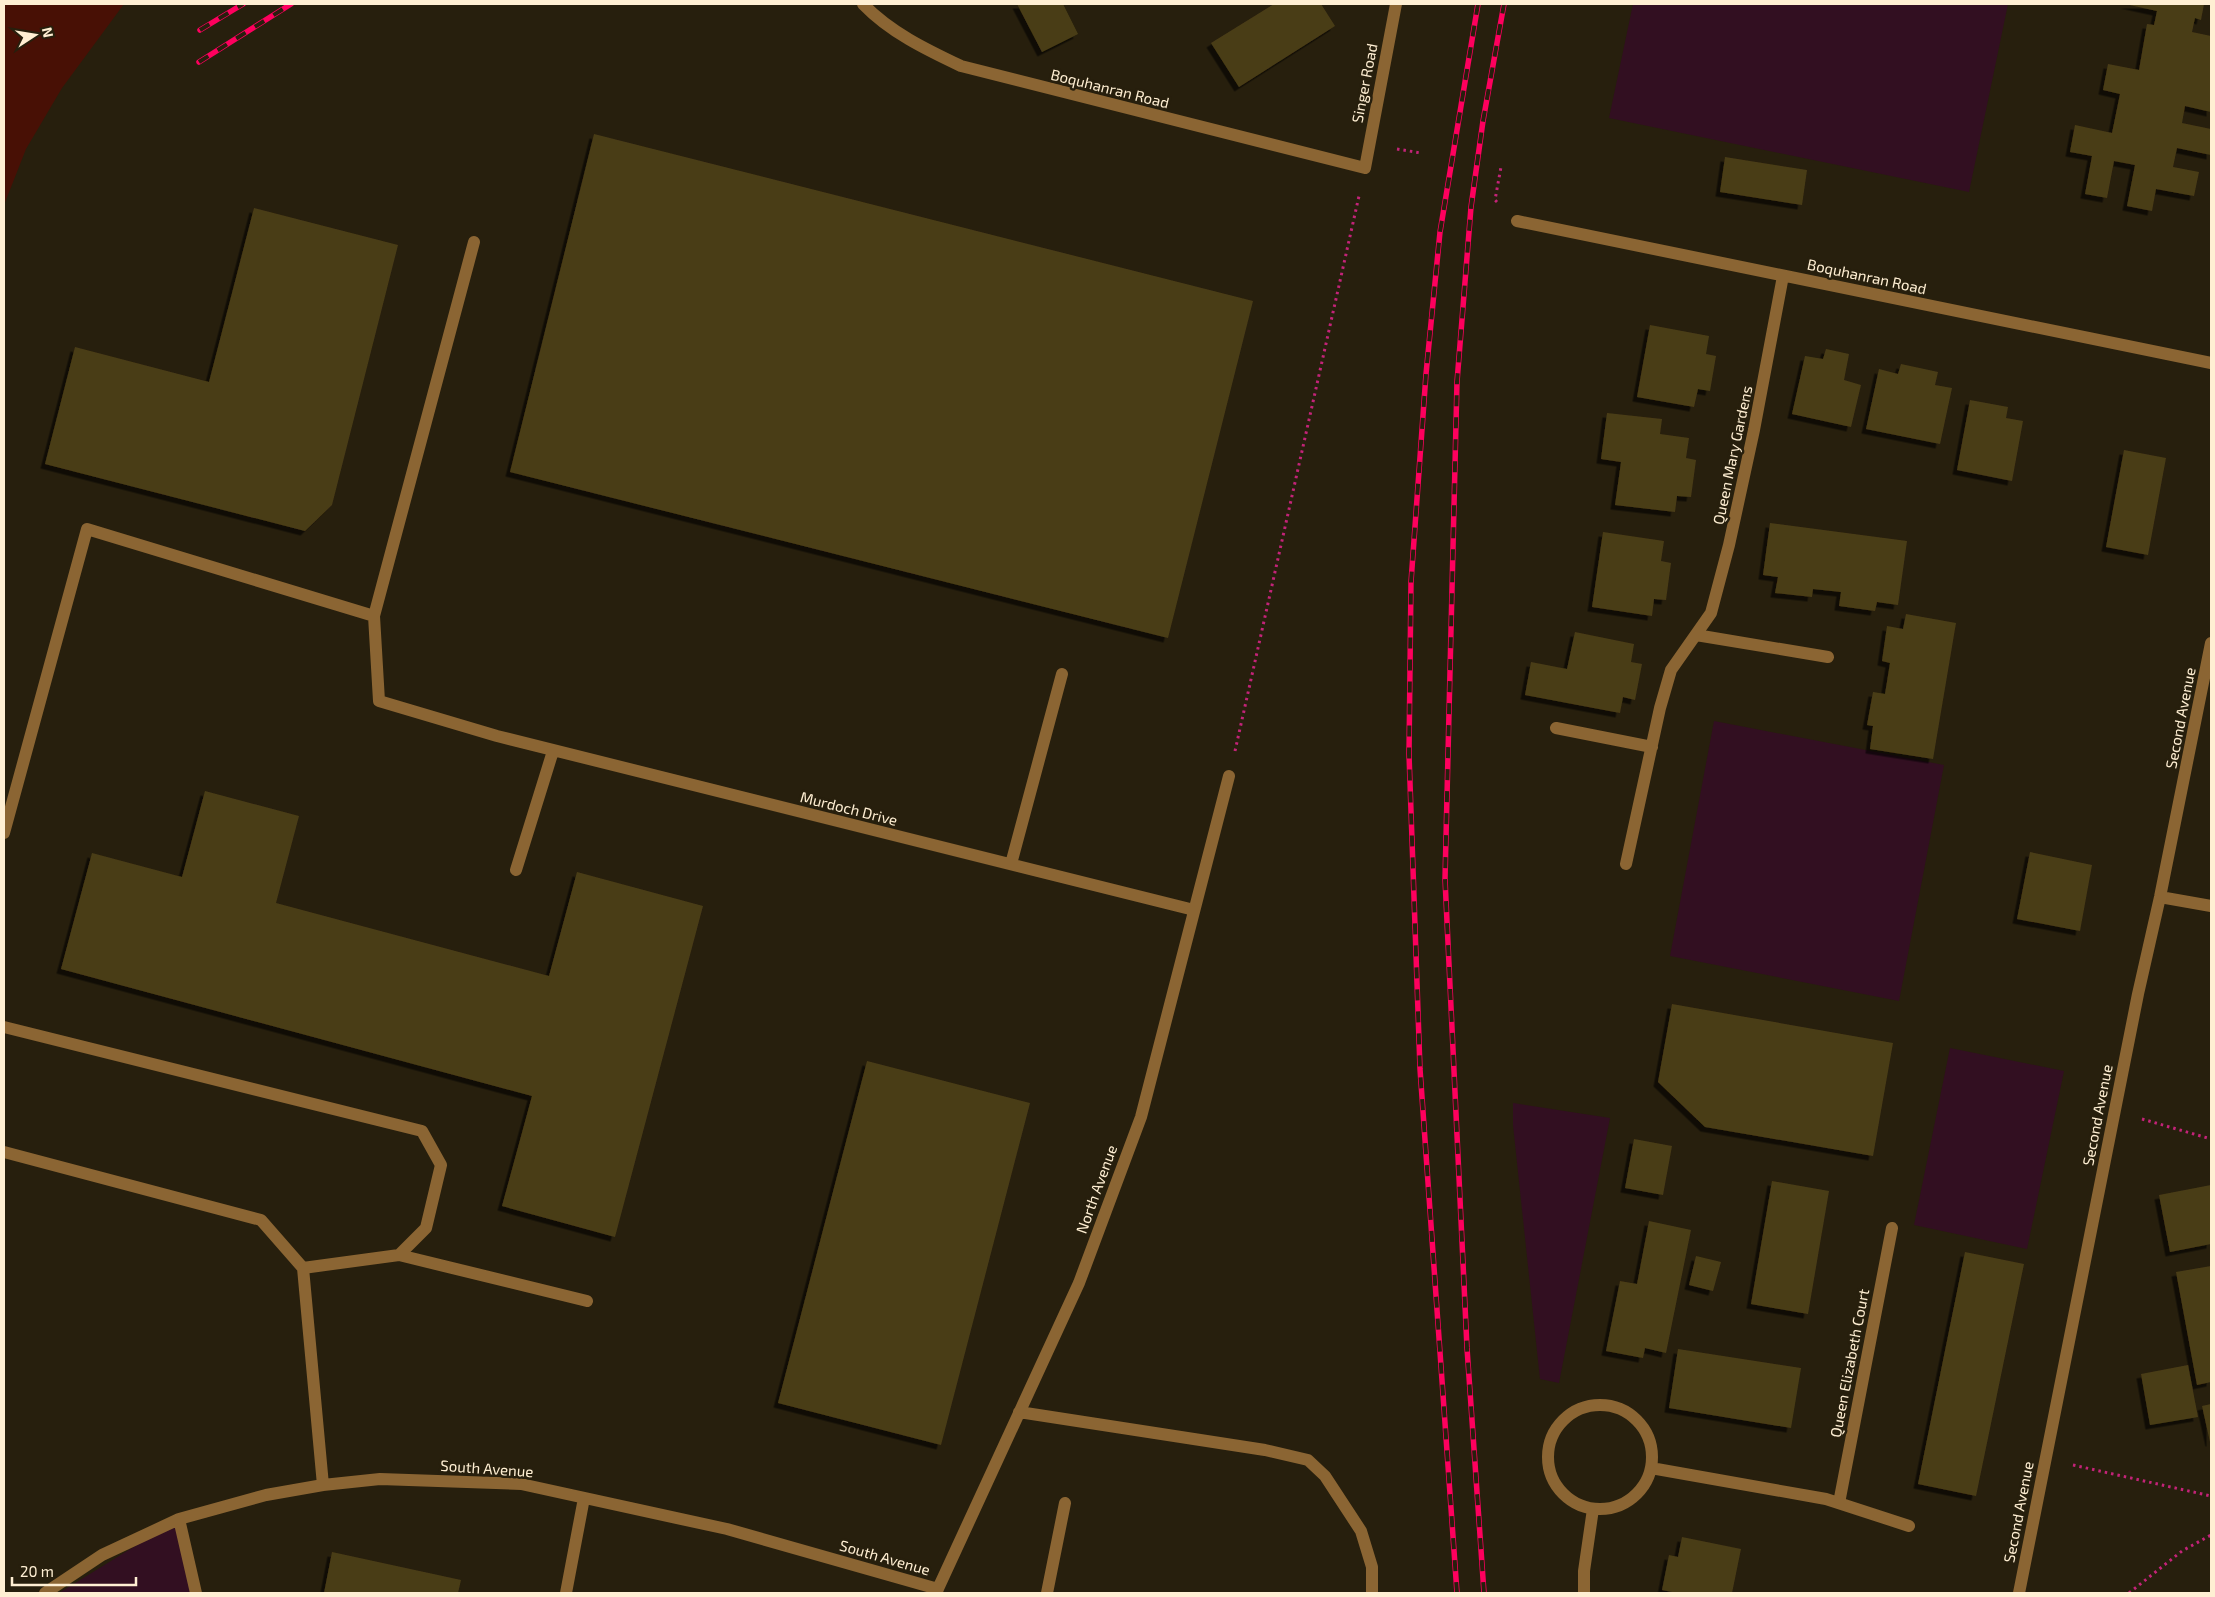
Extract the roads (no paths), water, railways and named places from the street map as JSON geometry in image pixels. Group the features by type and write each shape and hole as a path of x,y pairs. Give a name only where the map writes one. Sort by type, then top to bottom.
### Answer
{"street":[{"name":"Boquhanran Road","path":"863,4 876,17 917,46 961,66 1365,168"},
{"name":"Singer Road","path":"1365,168 1396,4"},
{"name":"Boquhanran Road","path":"1517,221 2211,363"},
{"path":"4,833 87,529 374,616 474,242"},
{"name":"Queen Mary Gardens","path":"1626,864 1671,670 1711,613 1729,546 1754,430 1783,276"},
{"name":"Murdoch Drive","path":"374,616 379,701 497,736 1194,910"},
{"path":"1696,635 1828,657"},
{"name":"Second Avenue","path":"2019,1593 2115,1110 2211,644"},
{"path":"1011,864 1062,674"},
{"path":"1556,728 1652,747"},
{"path":"516,870 553,750"},
{"name":"North Avenue","path":"937,1591 1079,1283 1140,1117 1229,776"},
{"path":"2160,897 2211,906"},
{"path":"4,1027 422,1131 441,1165 426,1228 399,1255"},
{"path":"4,1152 261,1220 303,1268 323,1485"},
{"name":"Queen Elizabeth Court","path":"1839,1503 1892,1228"},
{"path":"303,1268 399,1255 587,1301"},
{"path":"1592,1404 1619,1407 1637,1419 1645,1429 1651,1446 1651,1468 1644,1486 1625,1503 1606,1509 1593,1510 1580,1506 1565,1497 1550,1476 1547,1464 1548,1443 1558,1424 1573,1411 1592,1404"},
{"path":"1019,1412 1265,1450 1308,1460 1325,1476 1362,1531 1372,1567 1372,1593"},
{"path":"1651,1468 1826,1499 1909,1526"},
{"name":"South Avenue","path":"45,1593 102,1555 179,1519 266,1495 323,1485 380,1479 521,1484 728,1529 937,1591"},
{"path":"566,1593 584,1498"},
{"path":"1046,1593 1066,1503"},
{"path":"1584,1593 1584,1571 1593,1510"},
{"path":"179,1519 196,1593"}],"railway":[{"path":"200,30 243,4"},
{"path":"199,62 291,4"},
{"path":"1457,1593 1420,1069 1409,754 1411,582 1426,374 1440,232 1478,4"},
{"path":"1484,1593 1467,1348 1445,879 1457,382 1471,207 1483,121 1504,4"}]}
